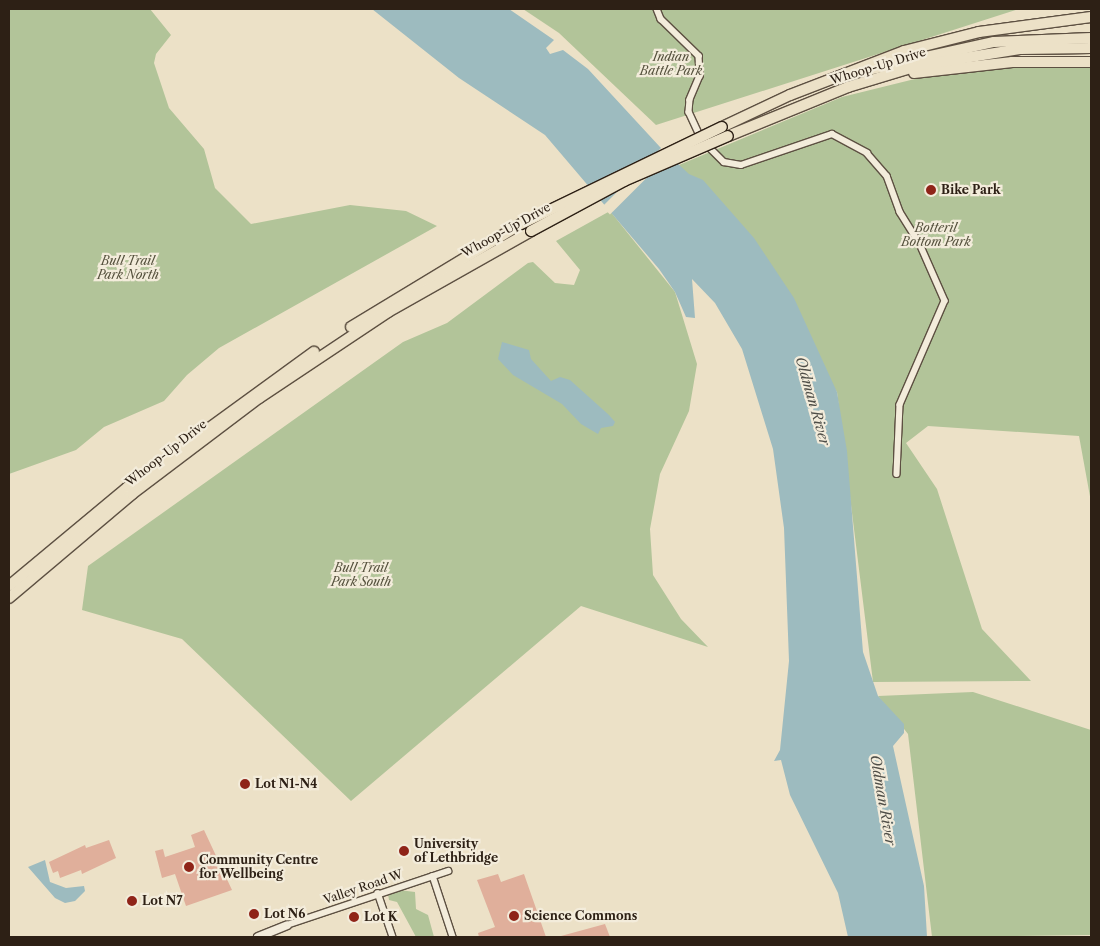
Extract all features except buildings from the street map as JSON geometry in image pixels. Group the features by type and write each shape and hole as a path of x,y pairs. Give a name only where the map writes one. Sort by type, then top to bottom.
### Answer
{"highway":[{"path":"722,127 790,95 904,51 979,32 1091,17"},
{"name":"Whoop-Up Drive","path":"9,586 128,487 248,397 363,319 521,224 722,127 845,78 921,56 994,42 1091,38"},
{"name":"Whoop-Up Drive","path":"9,598 139,488 259,398 388,312 624,181 728,136 876,78 972,55 1045,48 1091,48"},
{"path":"876,78 1012,62 1091,62"}],"street":[{"path":"657,9 661,19 699,56 700,76 690,100 689,112 702,140 724,162 741,165 832,134 867,153 882,169 900,212 920,244 944,296 944,308 900,405 896,428 900,461 897,474"},
{"name":"Valley Road W","path":"258,937 378,893 448,871"},
{"path":"433,876 453,937"},
{"path":"378,893 393,937"}],"green space":[{"name":"Bull Trail Park North","path":"9,9 150,9 171,35 156,54 154,63 169,108 204,149 215,188 251,224 350,205 406,211 437,226 219,348 187,375 164,401 104,427 76,450 9,474"},
{"name":"Indian Battle Park","path":"523,9 1019,9 656,125 559,33"},
{"name":"Botteril Bottom Park","path":"1029,61 1091,67 1091,502 1079,436 928,426 906,443 937,489 982,629 1031,681 873,682 837,392 679,165 842,97 935,74"},
{"name":"Bull Trail Park South","path":"610,211 675,292 697,364 689,411 660,474 650,529 653,575 681,619 708,647 581,606 351,801 182,639 82,610 88,566 403,342 447,323 528,263 533,262 555,283 574,285 580,270 556,241"},
{"path":"973,692 1091,730 1091,935 932,937 908,734 878,696"},
{"path":"399,890 415,892 416,909 428,915 434,937 416,937 397,902 389,900 388,894"}],"water":[{"name":"Oldman River","path":"372,9 509,9 554,40 546,48 550,54 563,50 588,69 660,147 689,174 703,180 754,238 794,298 837,392 847,451 863,652 878,696 904,724 904,733 893,746 924,886 927,937 848,937 838,893 790,795 781,760 774,761 780,750 789,661 784,528 773,449 742,349 715,303 692,279 695,318 686,317 675,292 659,269 545,135 459,78"},
{"path":"502,342 529,350 531,359 551,381 560,377 570,380 609,415 615,422 613,426 601,428 598,434 581,424 562,404 513,375 498,359"},
{"path":"45,860 50,882 66,888 84,886 85,891 75,901 65,903 55,898 28,867"}],"pier":[{"path":"663,146 671,154 610,215 602,207"}],"place":[{"name":"Bike Park","path":"931,190"},
{"name":"Lot N1-N4","path":"245,784"},
{"name":"University of Lethbridge","path":"404,851"},
{"name":"Community Centre for Wellbeing","path":"189,867"},
{"name":"Lot N7","path":"132,901"},
{"name":"Lot N6","path":"254,914"},
{"name":"Science Commons","path":"514,916"},
{"name":"Lot K","path":"354,917"}]}
